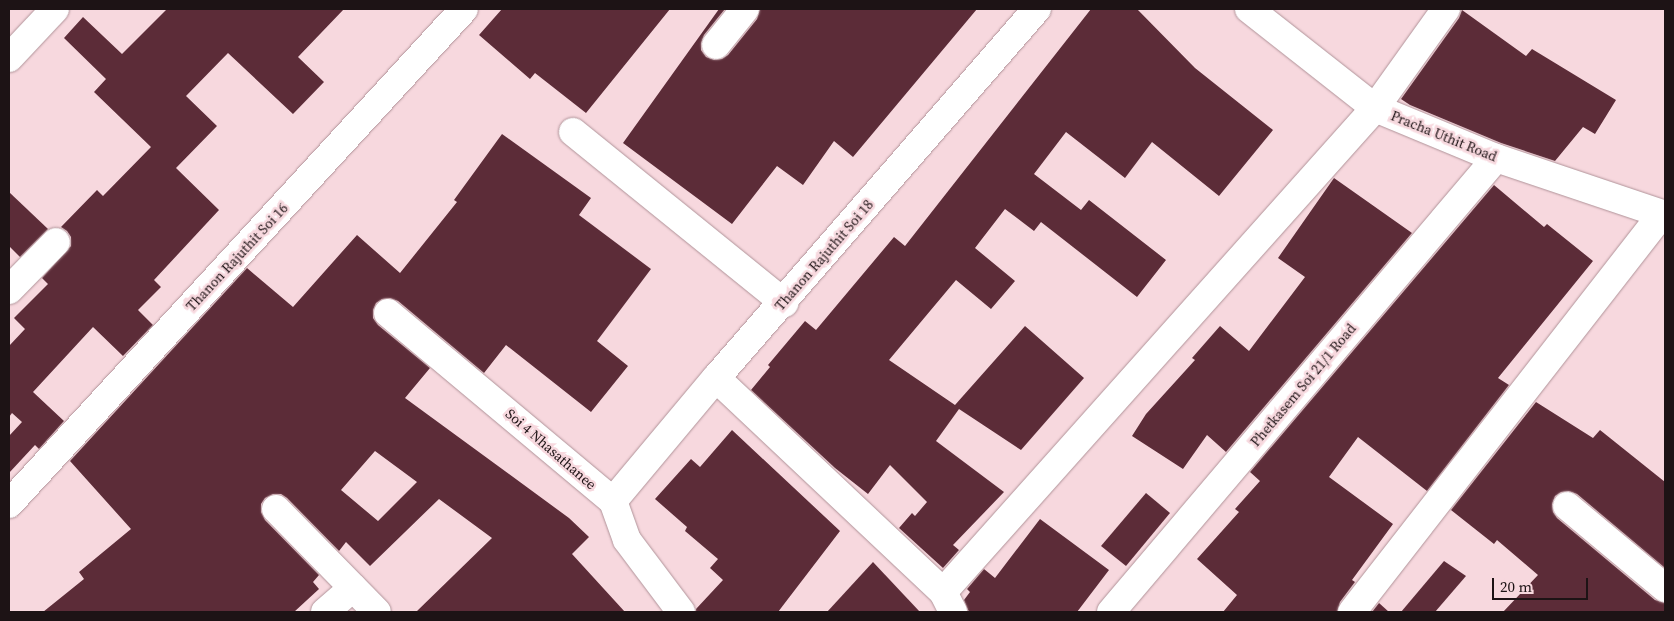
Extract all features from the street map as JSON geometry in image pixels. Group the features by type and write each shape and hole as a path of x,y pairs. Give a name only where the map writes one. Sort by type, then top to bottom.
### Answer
{"street":[{"path":"9,58 48,19 55,9"},
{"name":"Thanon Rajuthit Soi 16","path":"9,504 464,9"},
{"path":"716,45 745,9"},
{"name":"Thanon Rajuthit Soi 18","path":"612,501 716,378 1037,9"},
{"name":"Pracha Uthit Road","path":"1249,9 1375,108 1496,158 1664,214"},
{"path":"716,378 948,602 1375,108 1446,9"},
{"path":"573,132 784,302"},
{"name":"Phetkasem Soi 21/1 Road","path":"1123,608 1496,158"},
{"path":"1352,612 1664,214"},
{"path":"9,290 56,242"},
{"name":"Soi 4 Nhasathanee","path":"388,313 612,501 627,540 681,612"},
{"path":"1567,506 1665,588"},
{"path":"276,509 376,612"},
{"path":"325,612 353,588"}],"building":[{"path":"167,9 344,9 298,57 324,82 293,114 228,53 186,96 217,126 176,168 219,210 154,280 161,287 138,310 153,325 123,356 93,327 33,392 64,421 39,449 35,445 9,473 9,436 22,422 12,413 9,417 9,346 25,329 14,318 48,284 42,278 71,246 71,237 61,227 97,190 103,196 151,147 94,92 106,79 64,38 83,17 122,54"},
{"path":"502,9 670,9 586,113 535,73 530,79 479,35"},
{"path":"719,9 725,9 704,35 701,43 701,50 706,57 714,60 722,59 728,55 757,19 760,9 977,9 853,157 834,141 803,185 777,166 732,224 623,143"},
{"path":"1091,9 1137,9 1195,68 1273,130 1219,196 1152,142 1125,178 1066,132 1034,174 1081,210 1089,200 1166,260 1137,297 1041,222 1034,231 1005,209 975,248 1015,281 991,309 956,280 889,360 955,405 1025,326 1084,378 1021,450 959,409 936,441 1004,492 953,545 959,550 943,568 899,528 912,513 915,516 927,502 890,465 868,494 835,468 751,390 770,367 768,365 805,321 816,330 894,237 905,246"},
{"path":"1462,10 1526,56 1532,49 1616,100 1595,134 1583,127 1555,161 1501,143 1410,105 1401,99 1459,18"},
{"path":"502,134 591,198 579,215 651,269 597,341 628,366 591,412 506,345 484,373 398,301 390,298 382,299 376,303 373,310 373,318 378,325 430,368 405,398 569,518 589,537 572,554 625,612 416,612 492,538 439,499 370,566 346,542 339,551 287,498 281,494 273,494 265,498 261,504 261,512 265,520 319,575 313,582 319,589 294,612 43,612 84,579 79,572 131,529 70,461 247,268 293,307 357,235 400,273 457,202 454,200","holes":["375,451 417,482 378,521 341,490"]},
{"path":"1334,178 1412,233 1226,452 1207,435 1183,469 1132,436 1146,414 1195,360 1192,358 1220,326 1249,351 1305,277 1278,258"},
{"path":"1494,185 1544,227 1547,224 1593,261 1498,378 1509,385 1427,491 1358,437 1329,477 1393,524 1352,580 1355,582 1340,602 1337,612 1223,612 1237,595 1197,559 1239,512 1235,509 1260,481 1250,472"},
{"path":"9,192 48,229 20,257 9,246"},
{"path":"1536,402 1593,438 1600,430 1665,482 1665,568 1577,494 1569,491 1561,492 1555,496 1552,504 1553,512 1557,518 1655,600 1665,603 1665,612 1503,612 1538,575 1497,540 1494,544 1451,510"},
{"path":"732,430 840,531 778,612 696,612 696,609 723,580 710,568 718,559 685,531 687,527 655,499 691,459 700,467"},
{"path":"1146,493 1170,513 1126,566 1101,546"},
{"path":"1040,519 1109,570 1077,612 969,612 964,600 970,592 967,589 984,569 995,578"},
{"path":"1444,561 1466,576 1435,612 1401,612"},
{"path":"873,562 920,612 827,612"},
{"path":"1379,603 1389,612 1372,612"}]}
